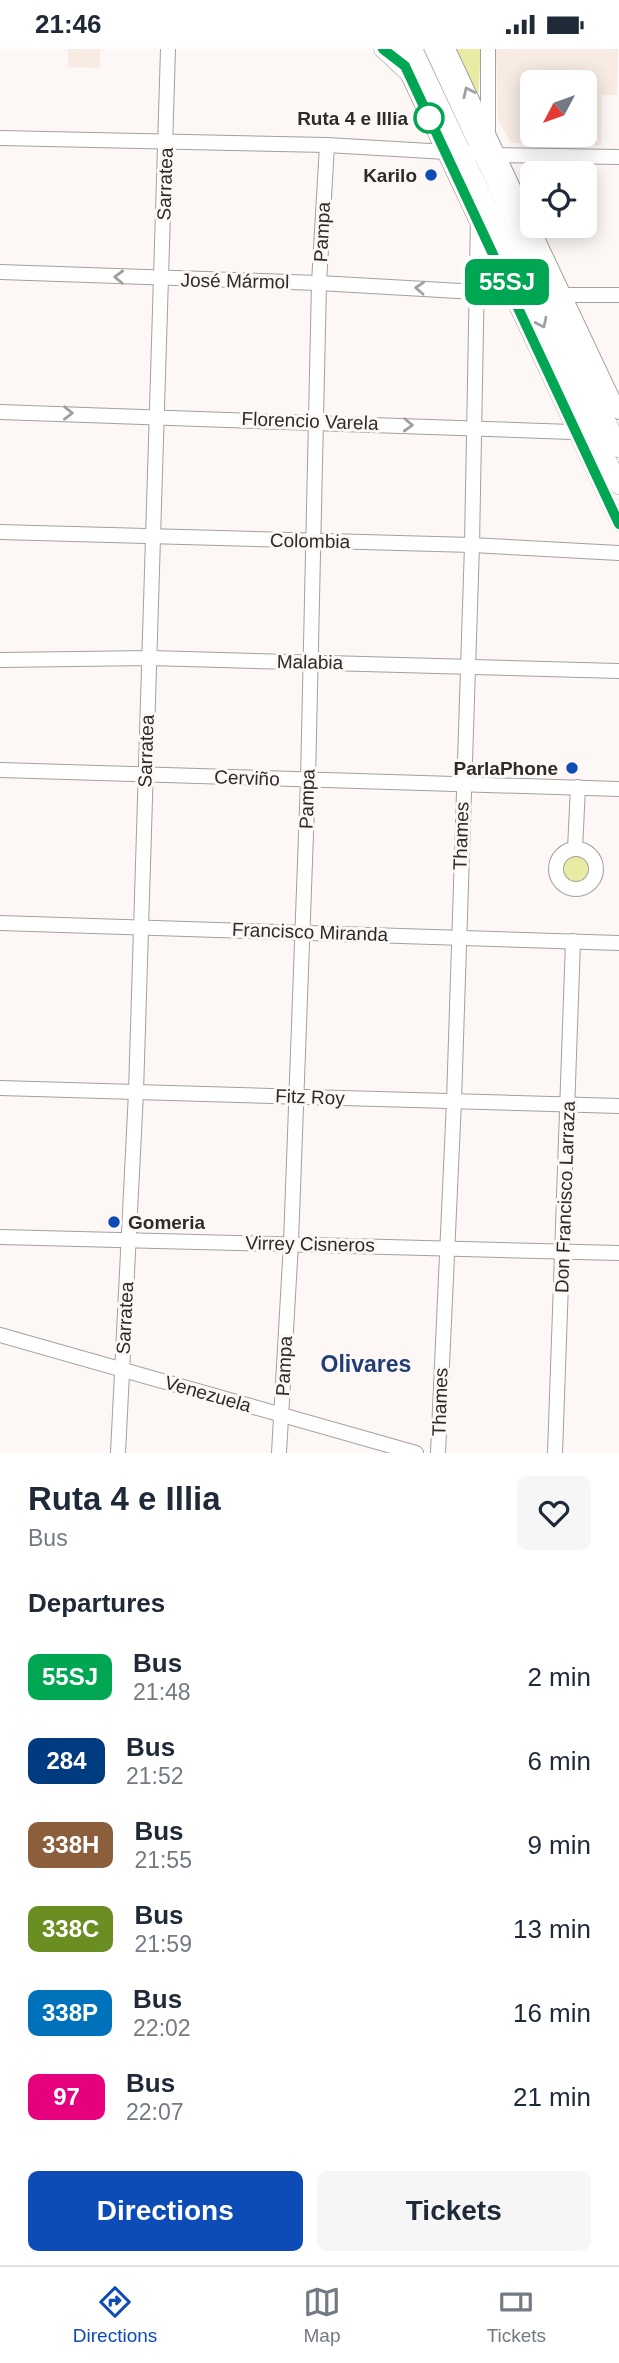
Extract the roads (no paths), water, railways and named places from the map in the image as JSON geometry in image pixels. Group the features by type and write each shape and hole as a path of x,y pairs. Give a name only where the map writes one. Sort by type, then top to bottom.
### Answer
{"main road":[{"path":"383,49 405,66 432,94"},
{"path":"413,49 451,150 611,437"},
{"path":"434,49 491,154 529,251 611,437 619,485"},
{"path":"529,251 562,295 578,360"}],"street":[{"name":"Sarratea","path":"118,1453 136,1092 168,49"},
{"path":"396,49 451,150 512,294 619,524"},
{"path":"448,49 488,135"},
{"path":"488,49 488,135 491,154 619,412"},
{"path":"0,138 167,144 327,145 491,154 619,157"},
{"name":"Pampa","path":"279,1453 291,1243 308,781 319,283 327,145"},
{"name":"Thames","path":"438,1453 454,1101 472,545 478,218"},
{"name":"José Mármol","path":"0,272 319,283 512,294"},
{"path":"562,295 619,295"},
{"name":"Florencio Varela","path":"0,412 156,415 576,431 611,437"},
{"name":"Colombia","path":"0,532 472,545 619,552"},
{"name":"Malabia","path":"0,660 150,658 619,671"},
{"name":"Cerviño","path":"0,770 619,789"},
{"path":"575,849 578,787"},
{"name":"Francisco Miranda","path":"0,923 619,943"},
{"name":"Don Francisco Larraza","path":"555,1453 573,941"},
{"name":"Fitz Roy","path":"0,1088 619,1106"},
{"name":"Virrey Cisneros","path":"0,1237 619,1253"},
{"name":"Venezuela","path":"0,1335 416,1453"}],"place":[{"name":"Ruta 4 e Illia","path":"429,118"},
{"name":"Karilo","path":"431,175"},
{"name":"ParlaPhone","path":"572,768"},
{"name":"Gomeria","path":"114,1222"}],"district":[{"name":"Olivares","path":"366,1364"}]}
